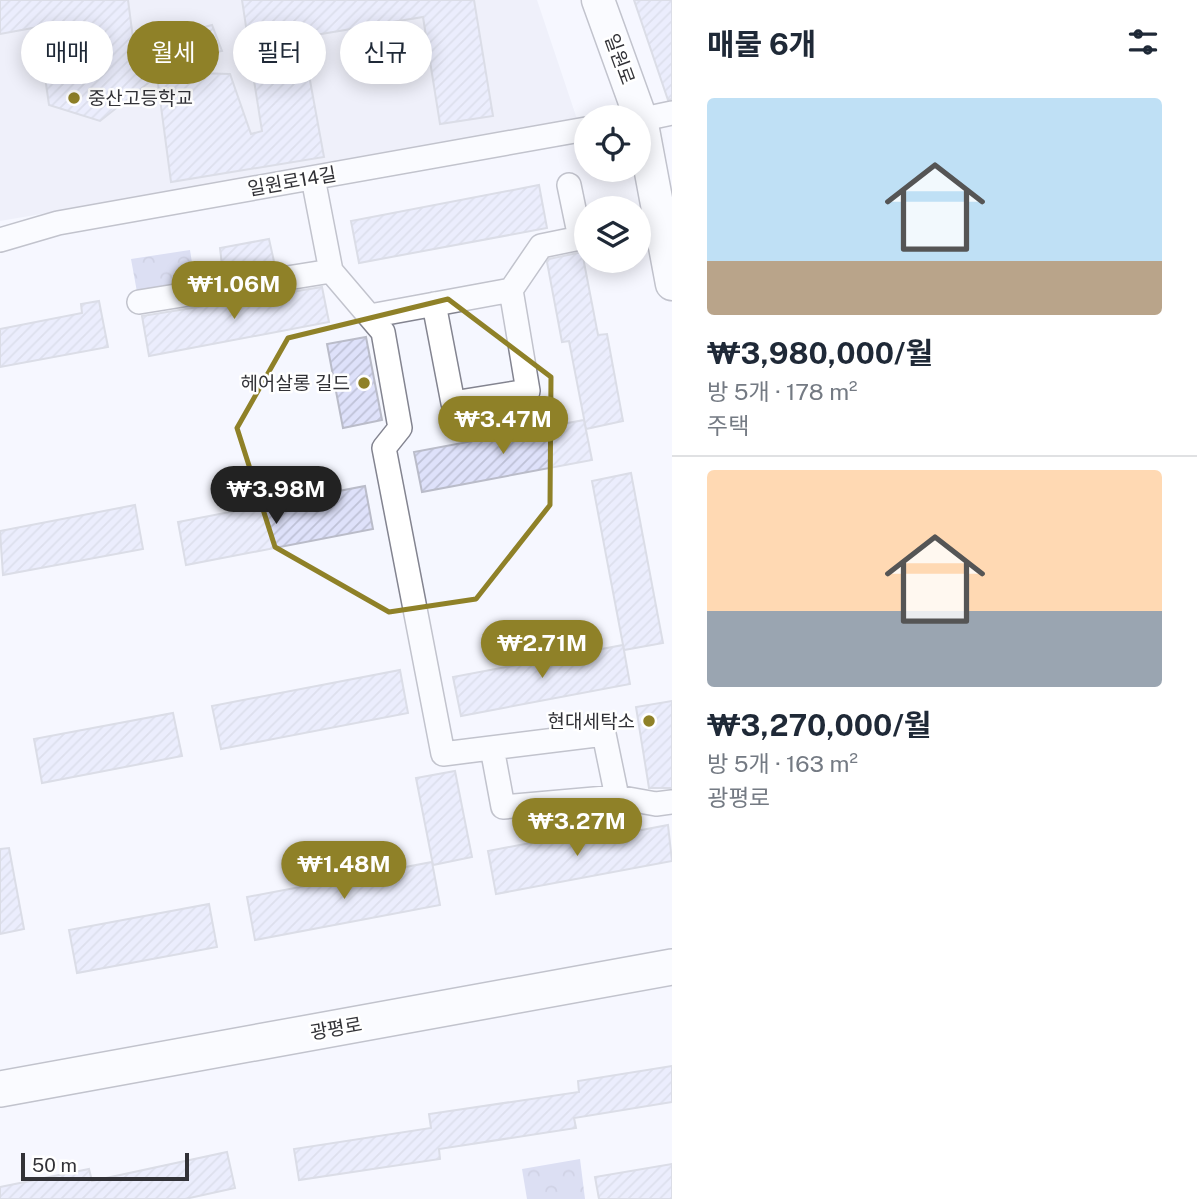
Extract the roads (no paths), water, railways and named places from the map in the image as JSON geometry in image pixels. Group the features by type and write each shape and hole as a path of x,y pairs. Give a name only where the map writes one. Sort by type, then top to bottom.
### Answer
{"main road":[{"name":"광평로","path":"0,1089 672,967"}],"street":[{"name":"일원로","path":"598,0 635,105"},
{"path":"651,117 672,113"},
{"name":"일원로14길","path":"0,240 58,223 574,131"},
{"name":"일원로","path":"651,176 672,284"},
{"path":"313,178 331,271 383,332 400,428 384,448 443,754 604,734 617,797"},
{"path":"370,316 511,289 541,246 579,239 569,185"},
{"path":"139,302 331,271"},
{"path":"434,304 453,403 528,391 511,289"},
{"path":"492,748 503,807 617,797 656,804 672,802"}],"place":[{"name":"중산고등학교","path":"74,98"},
{"name":"헤어살롱 길드","path":"364,383"},
{"name":"현대세탁소","path":"649,721"}]}
